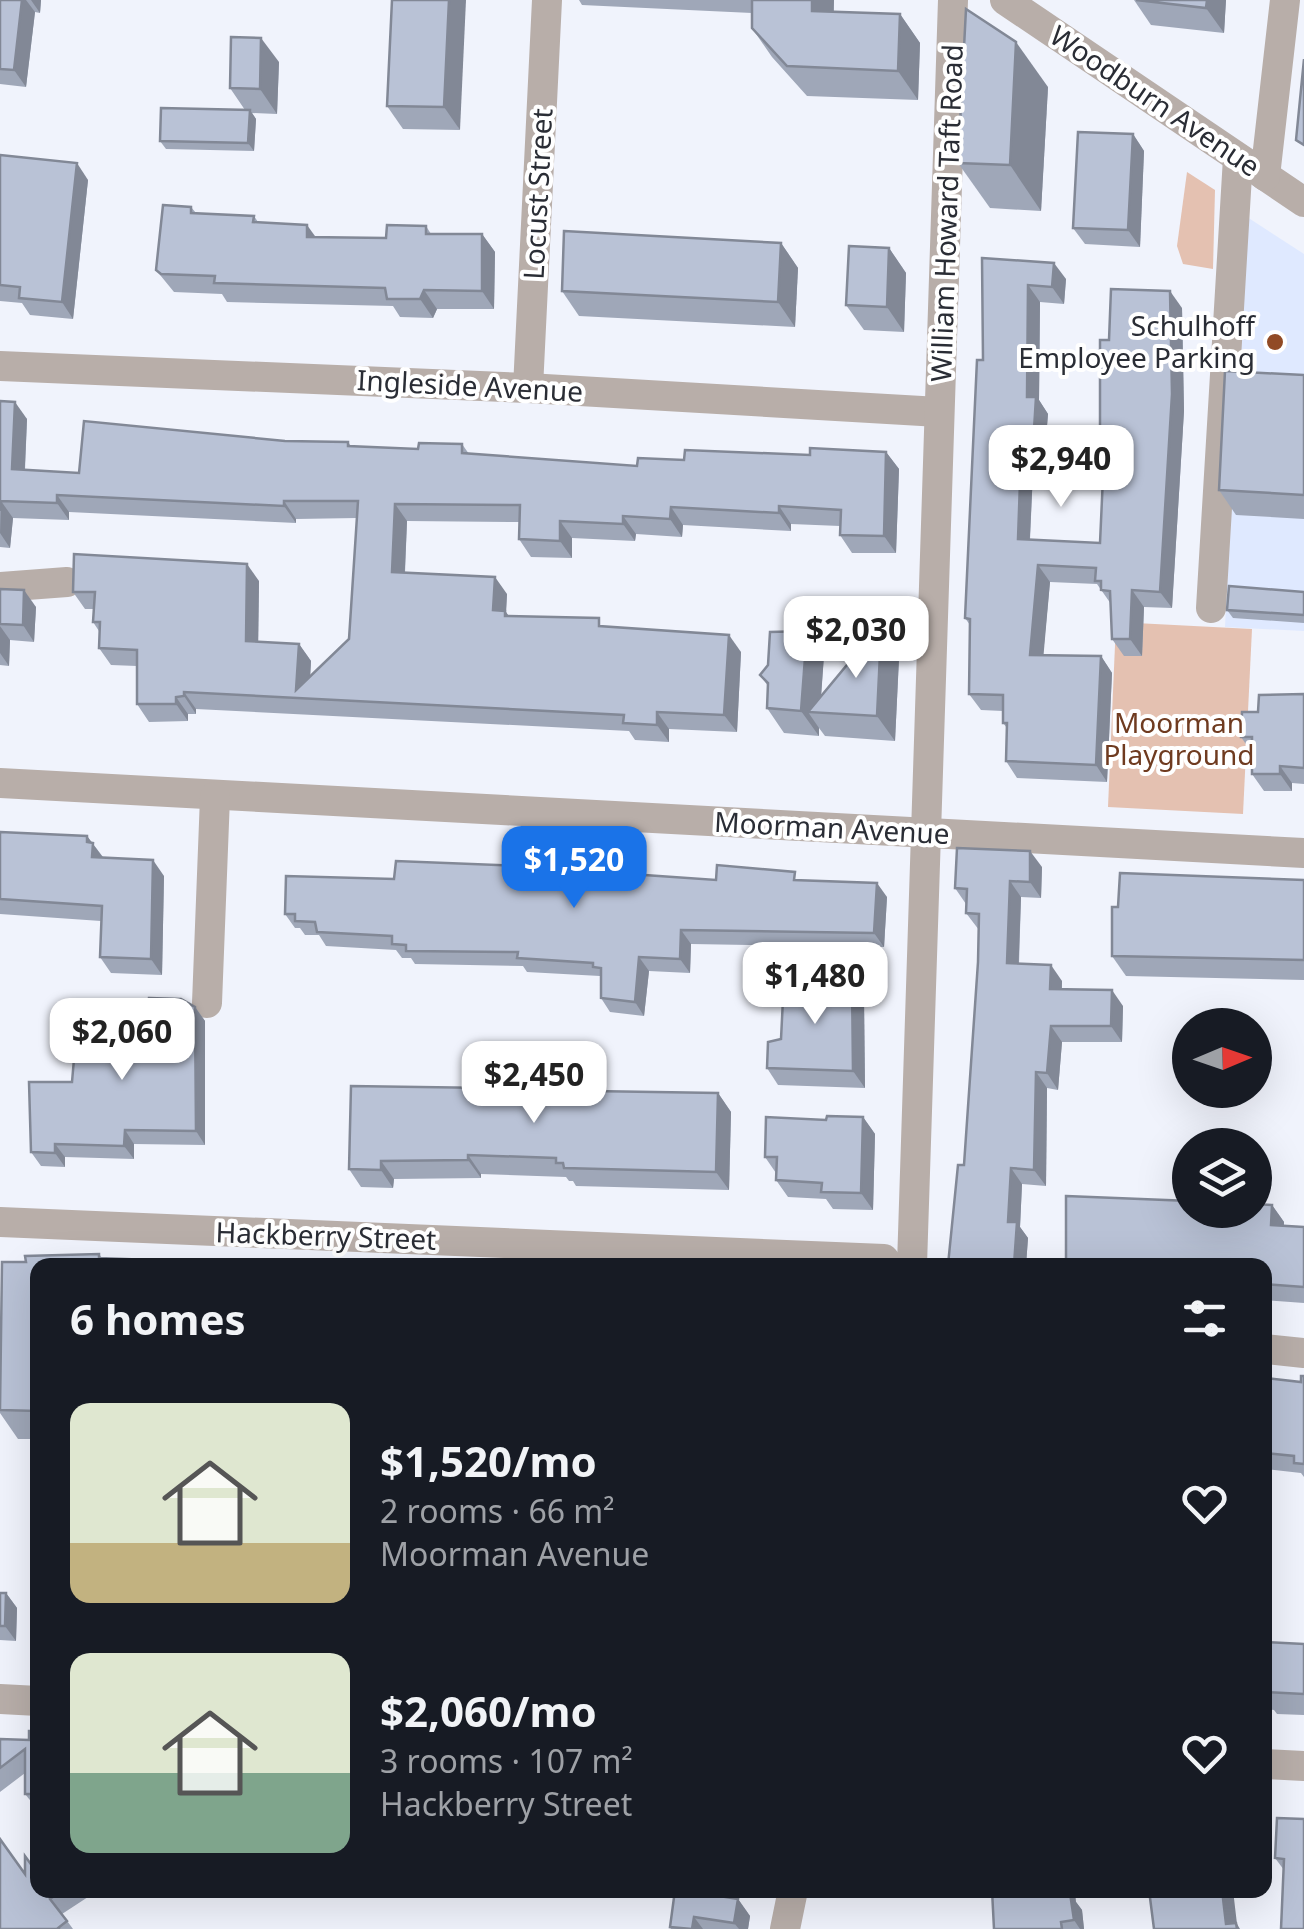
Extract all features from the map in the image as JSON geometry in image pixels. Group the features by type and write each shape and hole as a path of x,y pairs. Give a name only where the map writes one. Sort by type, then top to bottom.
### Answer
{"street":[{"name":"Locust Street","path":"528,388 547,0"},
{"name":"William Howard Taft Road","path":"912,1258 953,0"},
{"name":"Woodburn Avenue","path":"1005,0 1304,202"},
{"path":"1265,176 1284,0"},
{"path":"1211,608 1238,158"},
{"name":"Ingleside Avenue","path":"0,366 528,388 939,412"},
{"path":"0,587 67,582"},
{"name":"Moorman Avenue","path":"0,783 215,798 1304,853"},
{"path":"208,1003 215,798"},
{"name":"Hackberry Street","path":"0,1222 860,1258"},
{"path":"1272,1349 1304,1353"},
{"path":"0,1700 30,1701"},
{"path":"1272,1764 1304,1766"},
{"path":"784,1929 790,1898"}],"shaded area":[{"path":"1244,215 1304,254 1304,631 1225,627"}],"green space":[{"path":"1187,172 1215,190 1213,269 1183,264 1177,246"},
{"name":"Moorman Playground","path":"1116,622 1252,629 1243,814 1108,807"}],"building":[{"path":"0,0 22,0 14,70 0,69"},
{"path":"392,0 449,0 444,107 387,106"},
{"path":"752,0 812,0 812,11 900,14 898,71 787,66 752,28"},
{"path":"1136,0 1207,0 1206,8"},
{"path":"966,9 1016,42 1010,165 958,163"},
{"path":"231,37 261,38 260,89 230,88"},
{"path":"1304,59 1304,145 1296,140"},
{"path":"161,108 250,110 248,143 160,141"},
{"path":"1078,132 1133,134 1128,230 1073,228"},
{"path":"0,155 77,163 62,302 19,298 20,287 0,285"},
{"path":"163,205 191,207 191,213 254,216 253,222 307,225 307,237 386,238 387,225 426,226 426,234 482,234 482,291 424,290 420,299 387,299 385,288 214,283 215,276 161,274 156,270"},
{"path":"564,231 781,243 778,302 562,291"},
{"path":"849,246 889,248 887,307 846,305"},
{"path":"982,258 1054,263 1052,287 1028,285 1027,397 1036,397 1034,430 1041,431 1040,455 1021,454 1018,539 1100,543 1105,433 1100,433 1100,340 1109,340 1111,289 1170,291 1172,394 1160,592 1132,590 1130,639 1112,639 1110,591 1101,590 1101,581 1095,581 1096,568 1038,565 1030,655 1101,656 1096,765 1006,761 1003,695 969,694 970,619 965,618 977,360 983,360"},
{"path":"1225,371 1304,375 1304,495 1219,490"},
{"path":"0,401 15,402 12,469 79,473 84,421 285,441 348,442 348,446 418,449 419,443 462,444 462,453 637,466 638,458 684,460 685,450 810,455 810,448 886,452 884,536 840,535 841,510 779,506 779,513 671,507 670,519 623,516 623,524 560,521 560,541 519,539 520,505 395,504 392,572 495,577 493,610 505,611 505,616 599,618 599,626 729,635 724,715 657,712 657,725 623,723 624,715 184,692 184,696 176,697 176,704 137,704 137,650 99,648 100,622 93,622 95,592 73,592 74,554 247,564 246,641 299,644 296,690 349,639 358,501 284,501 284,506 57,495 57,503 1,501 0,511"},
{"path":"1229,586 1304,592 1304,615 1227,610"},
{"path":"0,589 24,590 23,625 0,624"},
{"path":"807,631 801,711 767,708 768,683 760,675 768,665 770,632"},
{"path":"853,632 881,633 877,716 808,712 851,660"},
{"path":"1304,694 1304,768 1280,766 1280,774 1252,774 1252,737 1241,737 1242,712 1258,712 1259,695"},
{"path":"0,832 87,836 87,842 93,843 92,857 153,860 151,959 100,957 102,906 0,899"},
{"path":"618,832 616,873 716,880 717,865 795,872 794,880 877,883 874,933 681,930 680,959 639,957 635,1002 601,998 601,968 593,967 593,963 517,958 518,952 406,951 406,945 392,944 392,936 317,932 315,922 295,921 295,914 285,914 286,876 394,879 396,861 597,869"},
{"path":"957,848 1030,851 1030,882 1010,881 1007,963 1051,965 1050,989 1112,990 1111,1026 1051,1026 1047,1073 1036,1072 1034,1170 1011,1168 1008,1222 1017,1222 1014,1258 949,1258 958,1165 964,1165 979,914 966,913 967,889 955,888"},
{"path":"1120,873 1304,880 1304,960 1112,956 1112,907 1118,907"},
{"path":"784,979 852,982 853,1071 767,1068 768,1042 781,1039"},
{"path":"149,998 181,999 195,1007 196,1131 125,1130 124,1146 55,1144 55,1153 31,1152 29,1082 72,1082 74,1059 80,1059 81,1027 148,1028"},
{"path":"490,1069 528,1071 527,1090 718,1093 716,1172 564,1168 563,1163 556,1163 556,1158 468,1155 468,1160 381,1161 381,1170 349,1169 351,1086 489,1088"},
{"path":"827,1116 863,1117 861,1193 821,1192 822,1183 776,1180 777,1157 765,1157 766,1117 826,1120"},
{"path":"1066,1196 1172,1200 1172,1228 1304,1227 1304,1287 1272,1285 1272,1258 1066,1258"},
{"path":"99,1254 99,1258 30,1258 30,1411 0,1410 2,1262 26,1262 25,1256"},
{"path":"1304,1376 1304,1464 1294,1463 1294,1456 1272,1454 1272,1379 1301,1382"},
{"path":"0,1593 6,1593 5,1626 0,1626"},
{"path":"1272,1642 1304,1644 1304,1694 1272,1692"},
{"path":"30,1731 30,1794 25,1794 25,1749 0,1768 0,1739 29,1740"},
{"path":"1277,1818 1304,1819 1304,1929 1281,1929 1284,1859 1275,1858"},
{"path":"0,1839 25,1874 25,1856 30,1863 30,1898 51,1898 67,1921 59,1929 0,1929"},
{"path":"674,1898 738,1899 734,1923 694,1917 692,1929 670,1927"},
{"path":"992,1898 1071,1898 1074,1920 1061,1922 1062,1929 994,1929"},
{"path":"1150,1898 1223,1898 1226,1924 1236,1923 1237,1929 1154,1929"}],"place":[{"name":"Schulhoff Employee Parking","path":"1275,342"}]}
